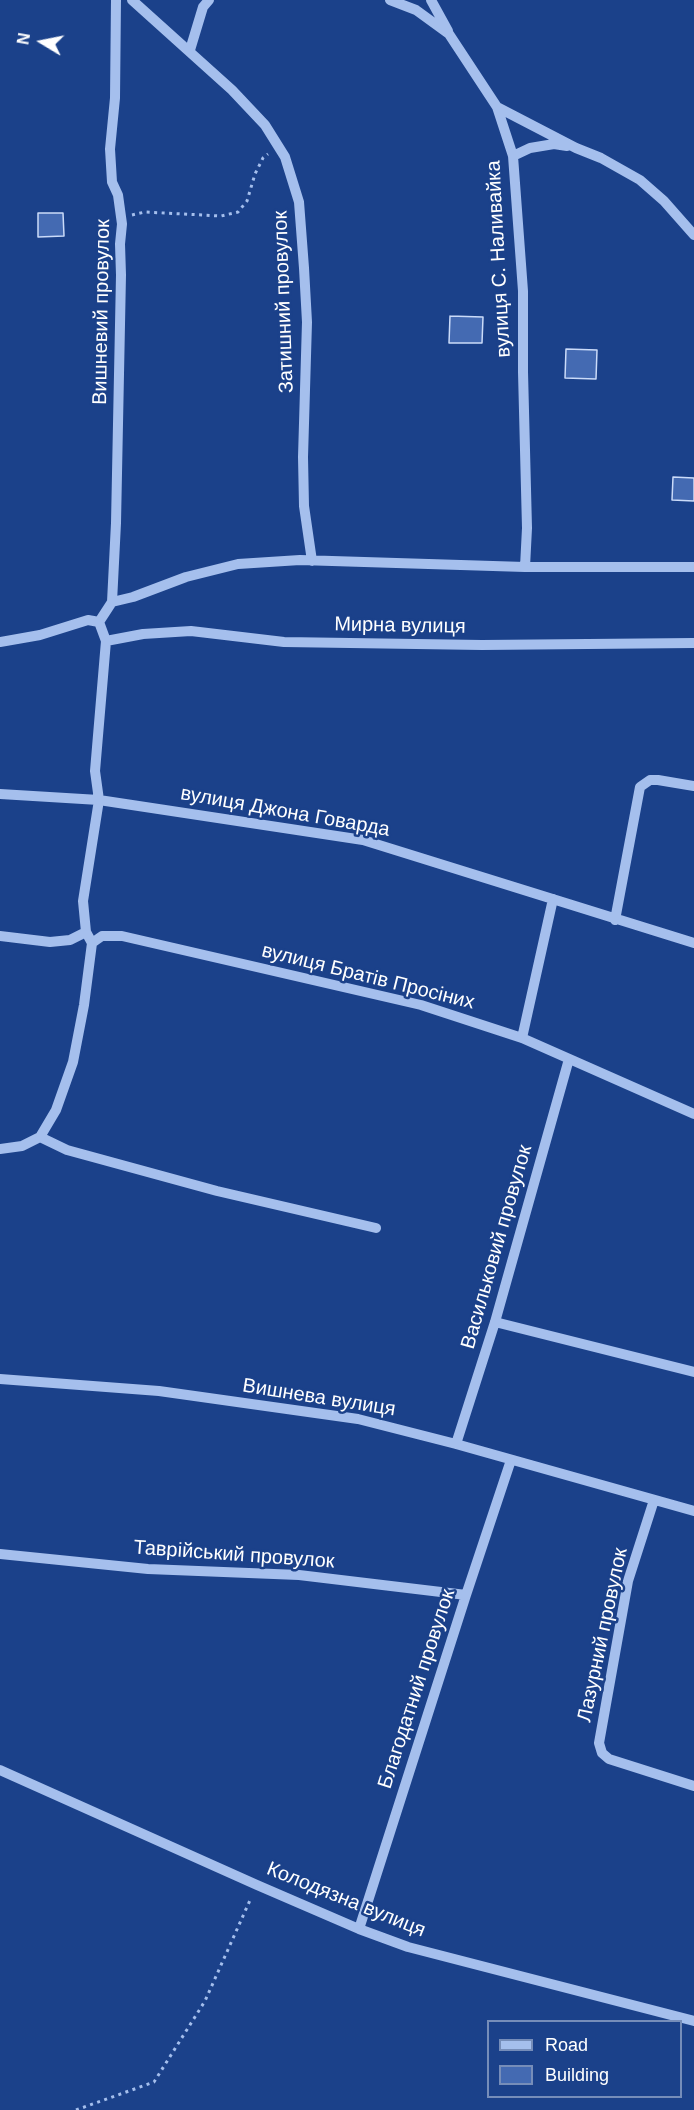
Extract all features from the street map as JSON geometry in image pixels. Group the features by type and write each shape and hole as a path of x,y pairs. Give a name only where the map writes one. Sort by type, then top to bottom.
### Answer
{"street":[{"name":"Вишневий провулок","path":"112,602 119,410 122,224 121,208 112,182 110,167 115,98 116,0"},
{"name":"Затишний провулок","path":"132,0 232,90 265,125 285,157 299,202 307,322 304,506 312,561"},
{"path":"190,50 203,7 209,0"},
{"name":"вулиця С. Наливайка","path":"390,0 416,10 449,34 497,107 513,156 523,291 527,528 525,567"},
{"path":"431,0 449,34"},
{"path":"497,107 576,148 601,158 640,180 664,201 694,235"},
{"path":"513,156 530,148 554,144 576,148"},
{"path":"99,622 112,602 133,597 186,577 238,564 312,561 525,567 694,567"},
{"path":"0,642 40,635 88,620 99,622"},
{"path":"0,1149 22,1146 40,1137 56,1110 73,1062 84,1005 92,944 86,932 83,901 99,800 95,771 106,641 99,622"},
{"name":"Мирна вулиця","path":"106,641 143,634 191,631 296,642 482,645 694,643"},
{"path":"615,920 639,787 650,780 694,786"},
{"name":"вулиця Джона Говарда","path":"0,794 99,800 363,840 694,943"},
{"path":"522,1038 553,898"},
{"path":"0,936 50,942 70,940 86,932"},
{"name":"вулиця Братів Просіних","path":"92,944 102,936 122,936 421,1005 522,1038 694,1114"},
{"name":"Васильковий провулок","path":"456,1444 495,1322 569,1059"},
{"path":"40,1137 67,1150 217,1191 376,1228"},
{"path":"495,1322 694,1372"},
{"name":"Вишнева вулиця","path":"0,1379 159,1391 358,1419 694,1511"},
{"name":"Благодатний провулок","path":"360,1929 465,1595 511,1460"},
{"name":"Лазурний провулок","path":"654,1500 628,1581 599,1743 602,1753 609,1759 694,1786"},
{"name":"Таврійський провулок","path":"0,1554 148,1569 299,1575 465,1595"},
{"name":"Колодязна вулиця","path":"0,1770 257,1885 408,1947 694,2022"}],"path":[{"path":"122,224 133,214 146,212 220,216 238,212 247,201 255,174 263,158 278,146"},
{"path":"76,2110 154,2082 204,2001 257,1885"}],"building":[{"path":"38,213 63,213 64,236 38,237"},
{"path":"450,316 483,317 482,343 449,343"},
{"path":"566,349 597,350 596,379 565,378"},
{"path":"673,477 694,478 694,501 672,500"}]}
